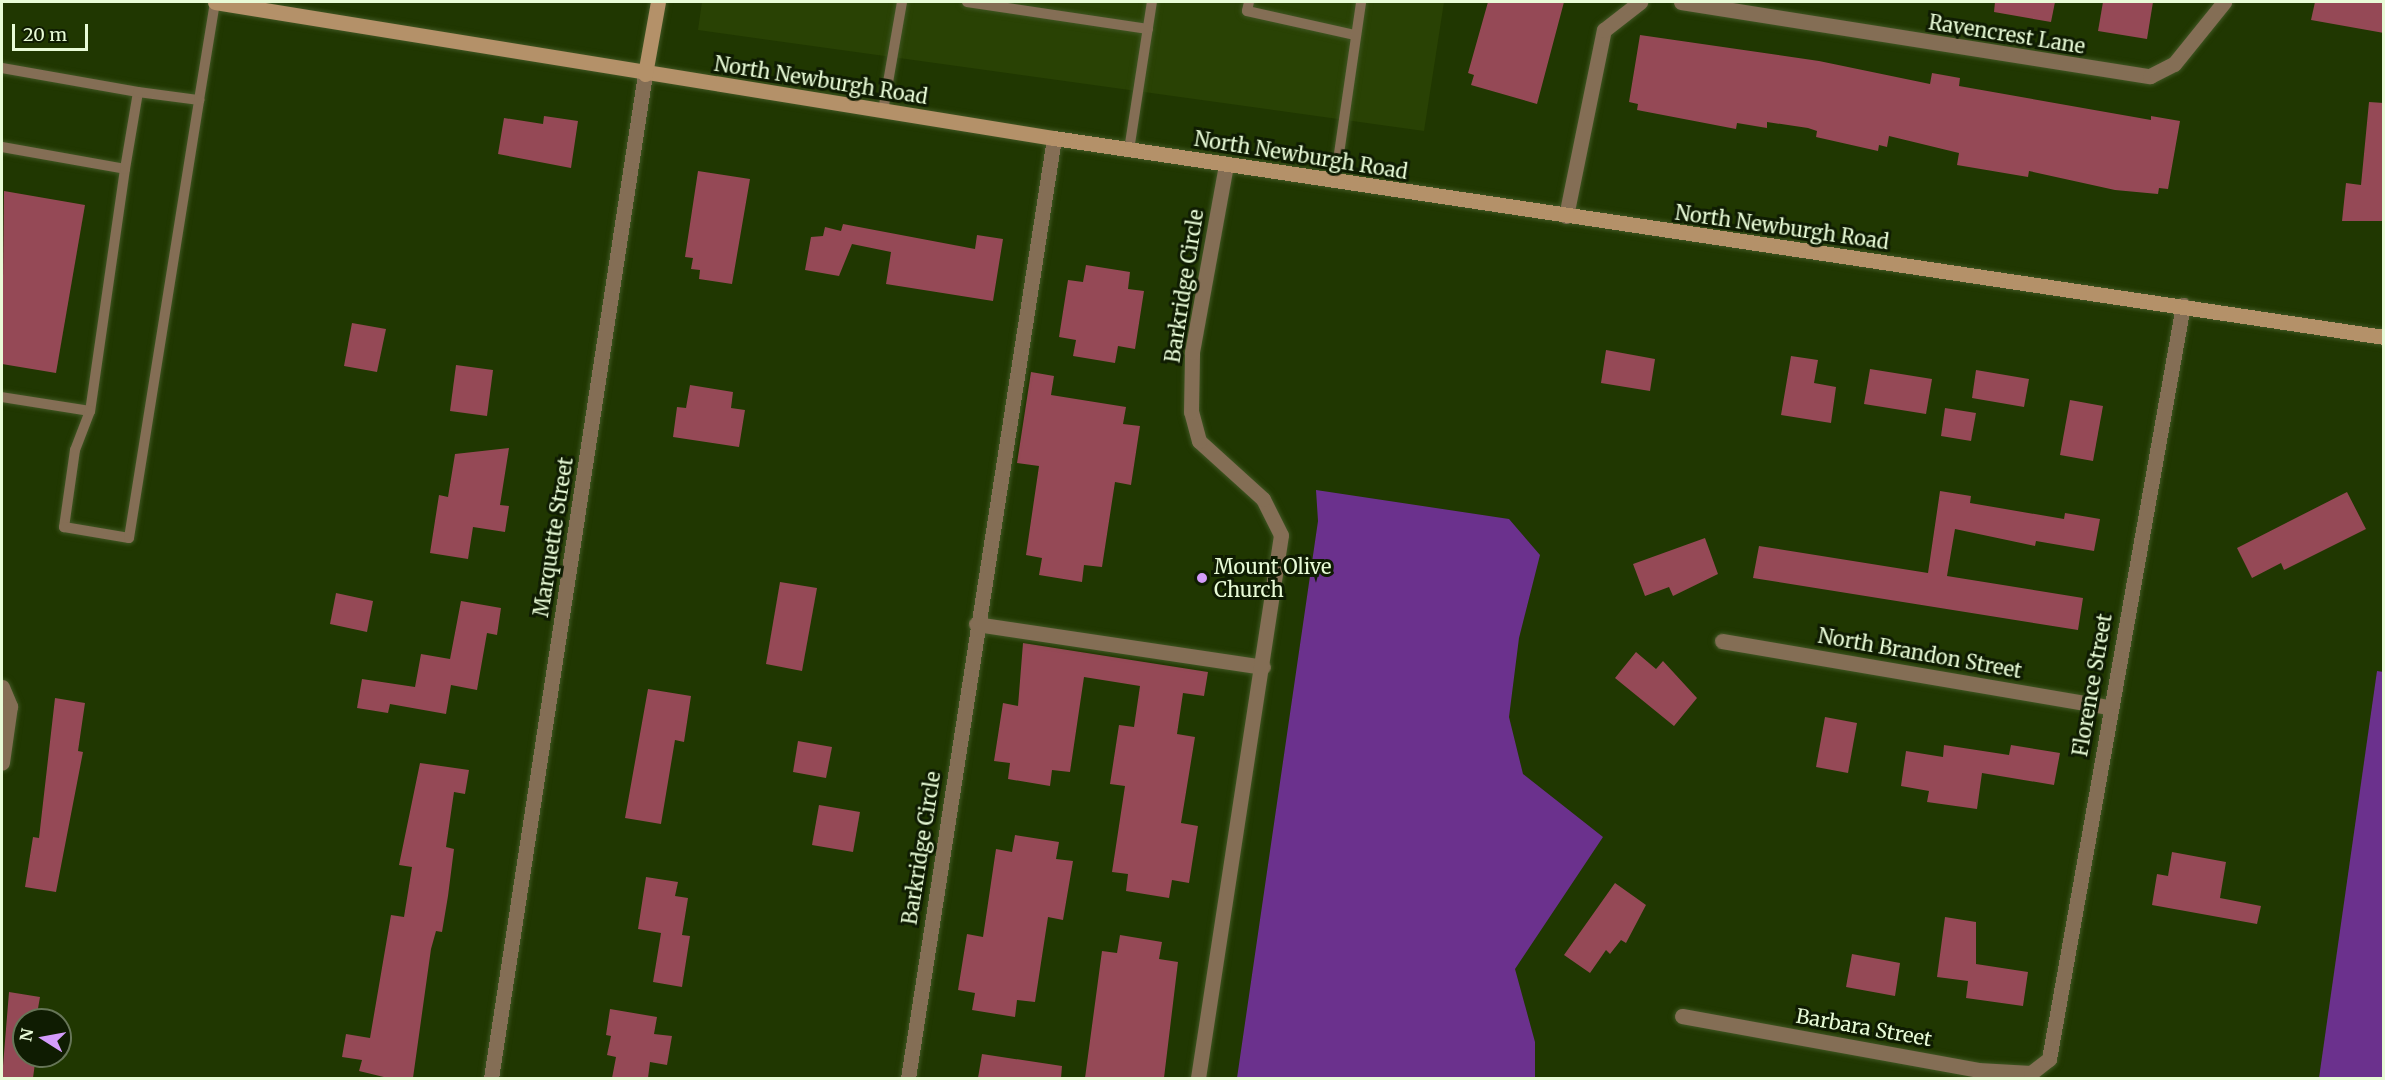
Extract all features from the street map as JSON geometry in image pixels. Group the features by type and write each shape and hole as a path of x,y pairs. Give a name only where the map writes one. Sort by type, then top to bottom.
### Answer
{"main road":[{"name":"North Newburgh Road","path":"215,2 645,74 1129,150 2183,305 2384,337"},
{"name":"Marquette Street","path":"645,74 658,2"}],"street":[{"path":"1566,216 1604,30 1640,2"},
{"name":"Ravencrest Lane","path":"1681,2 2150,76 2175,64 2224,2"},
{"name":"Marquette Street","path":"491,1078 645,74"},
{"name":"Barkridge Circle","path":"908,1078 976,624 1054,138"},
{"name":"Barkridge Circle","path":"1198,1078 1263,667 1281,536 1263,499 1199,441 1191,412 1192,352 1226,164"},
{"name":"Florence Street","path":"2042,1074 2052,1050 2110,706 2183,305"},
{"path":"976,624 1263,667"},
{"name":"North Brandon Street","path":"1722,641 2110,706"},
{"path":"2,687 10,706 2,762"},
{"name":"Barbara Street","path":"1682,1017 1978,1070 2042,1074"}],"lane":[{"path":"138,92 90,411 75,450 64,527 129,538 215,2"},
{"path":"883,111 902,2"},
{"path":"967,2 1148,29"},
{"path":"1129,150 1152,2"},
{"path":"1249,2 1247,11 1355,35"},
{"path":"1335,181 1361,2"},
{"path":"2,68 198,100"},
{"path":"2,147 125,170"},
{"path":"2,397 90,411"}],"shaded area":[{"path":"702,2 1444,2 1424,131 698,30"},
{"path":"1316,490 1509,519 1540,555 1519,638 1509,717 1523,774 1603,837 1515,969 1535,1042 1535,1078 1237,1078 1318,521"},
{"path":"2377,671 2384,672 2383,1078 2319,1078"}],"building":[{"path":"1488,2 1564,2 1537,104 1471,85 1474,75 1468,73"},
{"path":"1995,2 2055,2 2051,22 1994,12"},
{"path":"2103,2 2153,2 2147,39 2098,31"},
{"path":"2315,2 2384,2 2384,33 2311,20"},
{"path":"1640,35 1819,61 1930,84 1932,73 1960,78 1959,86 2151,120 2151,116 2180,121 2168,189 2159,188 2158,194 2115,190 2029,171 2028,177 1957,165 1959,153 1889,136 1887,147 1879,145 1878,151 1816,137 1817,131 1808,128 1767,122 1767,128 1737,123 1736,129 1637,110 1638,104 1629,102"},
{"path":"2369,102 2384,103 2384,221 2342,221 2346,183 2361,185"},
{"path":"544,116 578,121 571,168 498,154 504,118 543,124"},
{"path":"698,171 750,179 732,284 699,279 700,270 691,269 693,258 685,257"},
{"path":"4,191 85,205 56,373 2,364"},
{"path":"843,224 975,249 977,235 1003,239 993,301 886,284 891,252 852,244 839,276 805,270 811,237 823,236 825,227 841,231"},
{"path":"1086,265 1130,272 1128,289 1144,291 1135,349 1118,346 1115,363 1073,356 1076,340 1059,337 1068,280 1083,282"},
{"path":"352,323 386,329 377,372 344,366"},
{"path":"1606,350 1655,359 1650,391 1601,383"},
{"path":"1791,356 1818,360 1814,383 1836,387 1831,423 1781,415"},
{"path":"456,365 493,370 487,416 450,411"},
{"path":"1870,369 1932,379 1926,414 1864,404"},
{"path":"1976,370 2029,379 2024,407 1972,398"},
{"path":"1031,372 1054,376 1051,395 1126,407 1123,424 1140,426 1131,485 1115,482 1102,567 1084,565 1082,582 1039,575 1042,558 1026,555 1039,466 1017,463"},
{"path":"690,385 733,392 731,408 745,410 739,447 673,437 677,407 686,408"},
{"path":"2070,400 2103,406 2093,461 2060,455"},
{"path":"1945,408 1976,413 1971,441 1941,436"},
{"path":"509,448 500,505 509,506 505,532 473,527 468,559 430,553 439,495 448,497 455,454"},
{"path":"1940,491 1971,496 1970,503 2064,519 2065,513 2100,519 2094,551 2036,541 2035,546 1955,529 1947,576 2083,598 2078,630 1753,578 1759,546 1928,573"},
{"path":"2347,492 2366,529 2284,570 2281,563 2252,578 2237,548"},
{"path":"1705,538 1718,574 1673,596 1669,587 1645,596 1633,564"},
{"path":"780,582 817,588 802,671 766,664"},
{"path":"336,593 373,601 367,632 330,624"},
{"path":"461,601 501,608 497,635 487,633 477,690 451,685 446,714 390,704 388,713 357,708 362,679 415,687 421,654 450,659"},
{"path":"1023,643 1208,672 1204,696 1183,693 1177,734 1195,737 1181,823 1198,826 1189,883 1172,880 1169,898 1126,891 1128,874 1112,872 1125,786 1110,784 1119,725 1134,727 1140,686 1084,677 1070,772 1052,770 1050,786 1008,779 1010,763 994,761 1003,703 1018,706"},
{"path":"1636,652 1656,669 1663,661 1697,698 1674,726 1615,678"},
{"path":"648,689 691,696 684,742 675,740 661,824 625,818"},
{"path":"55,698 85,703 78,751 83,752 56,892 25,887 33,837 39,838"},
{"path":"1825,717 1857,723 1848,773 1816,767"},
{"path":"798,741 832,747 826,778 793,772"},
{"path":"1944,745 2009,755 2011,745 2060,753 2054,785 1982,773 1977,809 1927,802 1929,791 1901,786 1906,751 1943,757"},
{"path":"420,763 469,770 465,794 454,792 446,847 454,849 448,896 442,932 436,931 431,949 413,1078 388,1078 359,1071 362,1060 342,1057 346,1034 370,1038 391,915 404,917 412,867 399,865"},
{"path":"819,805 860,812 853,852 812,845"},
{"path":"1015,835 1059,842 1056,859 1073,861 1063,920 1048,917 1035,1002 1017,1000 1015,1017 972,1010 975,993 958,990 967,934 983,937 996,849 1012,852"},
{"path":"2172,852 2226,862 2220,898 2261,906 2257,924 2152,905 2157,874 2168,876"},
{"path":"646,877 678,882 675,896 688,898 682,935 690,936 682,987 653,982 661,933 638,929"},
{"path":"1615,883 1646,905 1626,943 1621,940 1610,954 1606,950 1590,973 1564,955"},
{"path":"1945,917 1976,922 1976,964 2028,972 2023,1006 1966,998 1968,981 1937,977"},
{"path":"1120,935 1162,942 1159,959 1178,962 1164,1078 1085,1078 1102,951 1117,953"},
{"path":"1852,954 1900,963 1895,996 1846,987"},
{"path":"9,992 40,997 38,1008 12,1008 12,1068 34,1068 33,1078 2,1078"},
{"path":"610,1009 657,1017 654,1034 672,1036 667,1065 650,1062 648,1078 612,1078 616,1057 607,1055 611,1036 606,1035"},
{"path":"982,1054 1062,1066 1061,1078 978,1078"}],"place":[{"name":"Mount Olive Church","path":"1202,578"}]}
